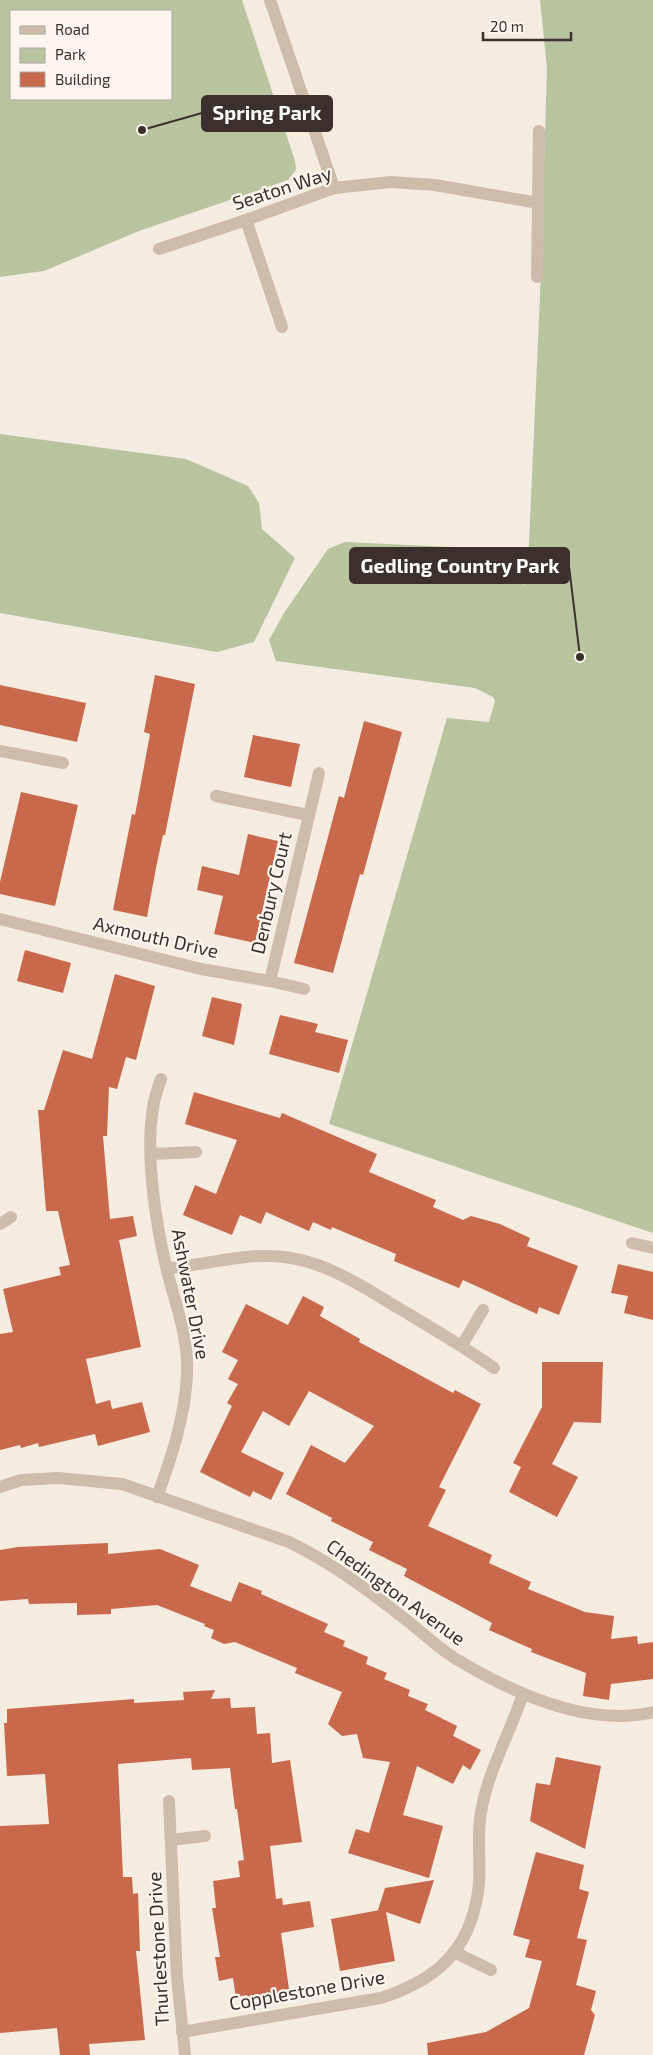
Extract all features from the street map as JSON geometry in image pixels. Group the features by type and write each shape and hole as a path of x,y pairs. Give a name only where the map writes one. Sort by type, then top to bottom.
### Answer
{"street":[{"path":"270,0 334,188"},
{"path":"537,277 539,131"},
{"name":"Seaton Way","path":"159,249 334,188 391,182 434,185 538,203"},
{"path":"246,220 282,328"},
{"path":"0,751 63,763"},
{"name":"Denbury Court","path":"270,981 319,774"},
{"name":"Denbury Court","path":"216,796 308,814"},
{"name":"Axmouth Drive","path":"0,919 187,966 304,989"},
{"name":"Ashwater Drive","path":"157,1497 180,1424 187,1375 184,1336 166,1268 152,1188 153,1108 161,1079"},
{"path":"151,1154 196,1152"},
{"path":"632,1243 653,1248"},
{"path":"166,1268 216,1260 268,1256 290,1258 316,1264 350,1279 462,1345 494,1368"},
{"path":"462,1345 483,1310"},
{"name":"Chedington Avenue","path":"0,1487 22,1480 58,1478 122,1484 289,1542 312,1553 346,1574 455,1658 523,1694 554,1705 592,1714 618,1717 653,1712"},
{"name":"Copplestone Drive","path":"182,2032 381,1998 407,1990 443,1966 467,1930 478,1892 480,1813 486,1791 523,1694"},
{"name":"Thurlestone Drive","path":"169,1801 184,2055"},
{"path":"171,1840 205,1836"},
{"path":"454,1952 491,1970"}],"green space":[{"path":"0,0 242,0 295,161 296,170 288,180 139,231 44,271 0,277"},
{"path":"540,0 653,0 653,1233 329,1124 447,718 489,722 495,701 493,697 475,688 276,661 269,640 284,613 328,549 345,542 472,548 525,585 528,566 540,296 547,69"},
{"path":"0,434 186,459 248,486 259,503 262,529 295,558 254,642 217,652 0,613"}],"building":[{"path":"155,675 195,684 147,917 113,910 132,814 135,815 150,734 144,732"},
{"path":"0,685 86,703 77,742 0,725"},
{"path":"364,721 402,732 363,875 360,874 333,973 294,963 339,796 344,798"},
{"path":"253,735 300,744 291,787 244,777"},
{"path":"21,792 78,805 55,906 0,894 0,882"},
{"path":"248,834 278,841 255,943 214,934 223,896 197,890 202,866 239,875"},
{"path":"25,950 71,963 63,993 17,981"},
{"path":"115,974 155,986 136,1060 126,1057 117,1089 109,1087 107,1136 103,1136 110,1219 133,1216 137,1236 119,1240 141,1347 86,1359 96,1404 110,1400 112,1409 142,1402 150,1432 98,1446 95,1434 39,1447 38,1443 21,1448 20,1445 0,1450 0,1334 13,1332 3,1289 61,1275 59,1267 70,1265 58,1211 46,1211 38,1110 44,1110 63,1050 92,1059"},
{"path":"212,997 242,1004 234,1045 202,1036"},
{"path":"280,1015 318,1024 315,1032 348,1040 339,1073 269,1054"},
{"path":"194,1092 280,1118 282,1113 377,1154 369,1172 436,1200 433,1207 463,1220 471,1216 500,1224 530,1238 527,1246 578,1266 559,1315 539,1307 537,1314 463,1280 459,1288 394,1261 396,1254 332,1227 331,1230 313,1222 309,1231 266,1212 261,1224 240,1215 232,1235 183,1215 195,1185 216,1194 237,1140 185,1124"},
{"path":"618,1264 653,1272 653,1320 624,1313 628,1296 611,1293"},
{"path":"303,1296 324,1307 320,1316 360,1339 359,1342 453,1393 455,1390 481,1404 439,1487 446,1490 428,1526 492,1555 489,1563 531,1582 528,1589 585,1612 614,1616 611,1639 637,1636 638,1644 653,1642 653,1679 611,1684 609,1700 583,1696 586,1673 531,1652 532,1649 489,1630 492,1623 404,1576 407,1569 369,1550 373,1542 331,1521 332,1518 286,1494 311,1445 345,1463 374,1426 309,1391 289,1426 263,1411 241,1452 284,1473 271,1500 253,1491 250,1497 200,1472 232,1406 227,1403 238,1384 228,1379 238,1360 222,1352 246,1304 288,1325"},
{"path":"542,1362 603,1362 601,1423 574,1422 552,1464 578,1477 557,1517 509,1492 521,1467 513,1463 542,1407"},
{"path":"108,1543 108,1554 160,1549 199,1565 190,1586 231,1602 239,1582 262,1591 261,1594 328,1624 324,1632 345,1641 343,1646 368,1657 366,1664 387,1673 384,1679 410,1690 408,1696 428,1704 425,1710 457,1726 453,1736 481,1750 470,1770 463,1765 453,1784 417,1766 403,1815 443,1826 429,1878 348,1853 356,1829 369,1833 390,1762 363,1758 357,1734 342,1736 328,1724 342,1692 295,1673 297,1668 235,1642 224,1644 211,1638 214,1630 204,1626 205,1624 157,1605 111,1609 111,1614 77,1615 77,1603 29,1604 28,1599 0,1601 0,1550 18,1547"},
{"path":"215,1690 211,1699 230,1698 231,1708 255,1707 257,1734 270,1733 272,1763 290,1760 302,1842 270,1846 276,1899 282,1898 283,1905 310,1901 314,1927 281,1933 289,1989 280,1990 281,1995 248,1999 247,1995 236,1997 233,1978 219,1981 215,1957 220,1957 212,1908 216,1908 213,1881 240,1877 238,1861 244,1860 230,1768 192,1770 191,1758 118,1764 123,1877 132,1877 133,1894 138,1893 140,1951 136,1951 145,2040 89,2044 90,2055 60,2055 57,2028 0,2033 0,1826 49,1824 45,1774 7,1776 4,1723 7,1723 7,1709 134,1699 134,1703 184,1700 183,1692"},
{"path":"556,1757 601,1766 585,1849 530,1821 536,1783 550,1785"},
{"path":"536,1852 584,1865 579,1889 589,1892 577,1938 587,1940 576,1985 596,1991 591,2010 595,2015 584,2055 428,2055 427,2043 486,2032 529,2008 542,1961 525,1957 530,1940 513,1935"},
{"path":"434,1880 420,1924 386,1912 395,1961 340,1971 331,1919 380,1910 378,1910 385,1888"}],"place":[{"name":"Spring Park","path":"142,130"},
{"name":"Gedling Country Park","path":"580,657"}]}
